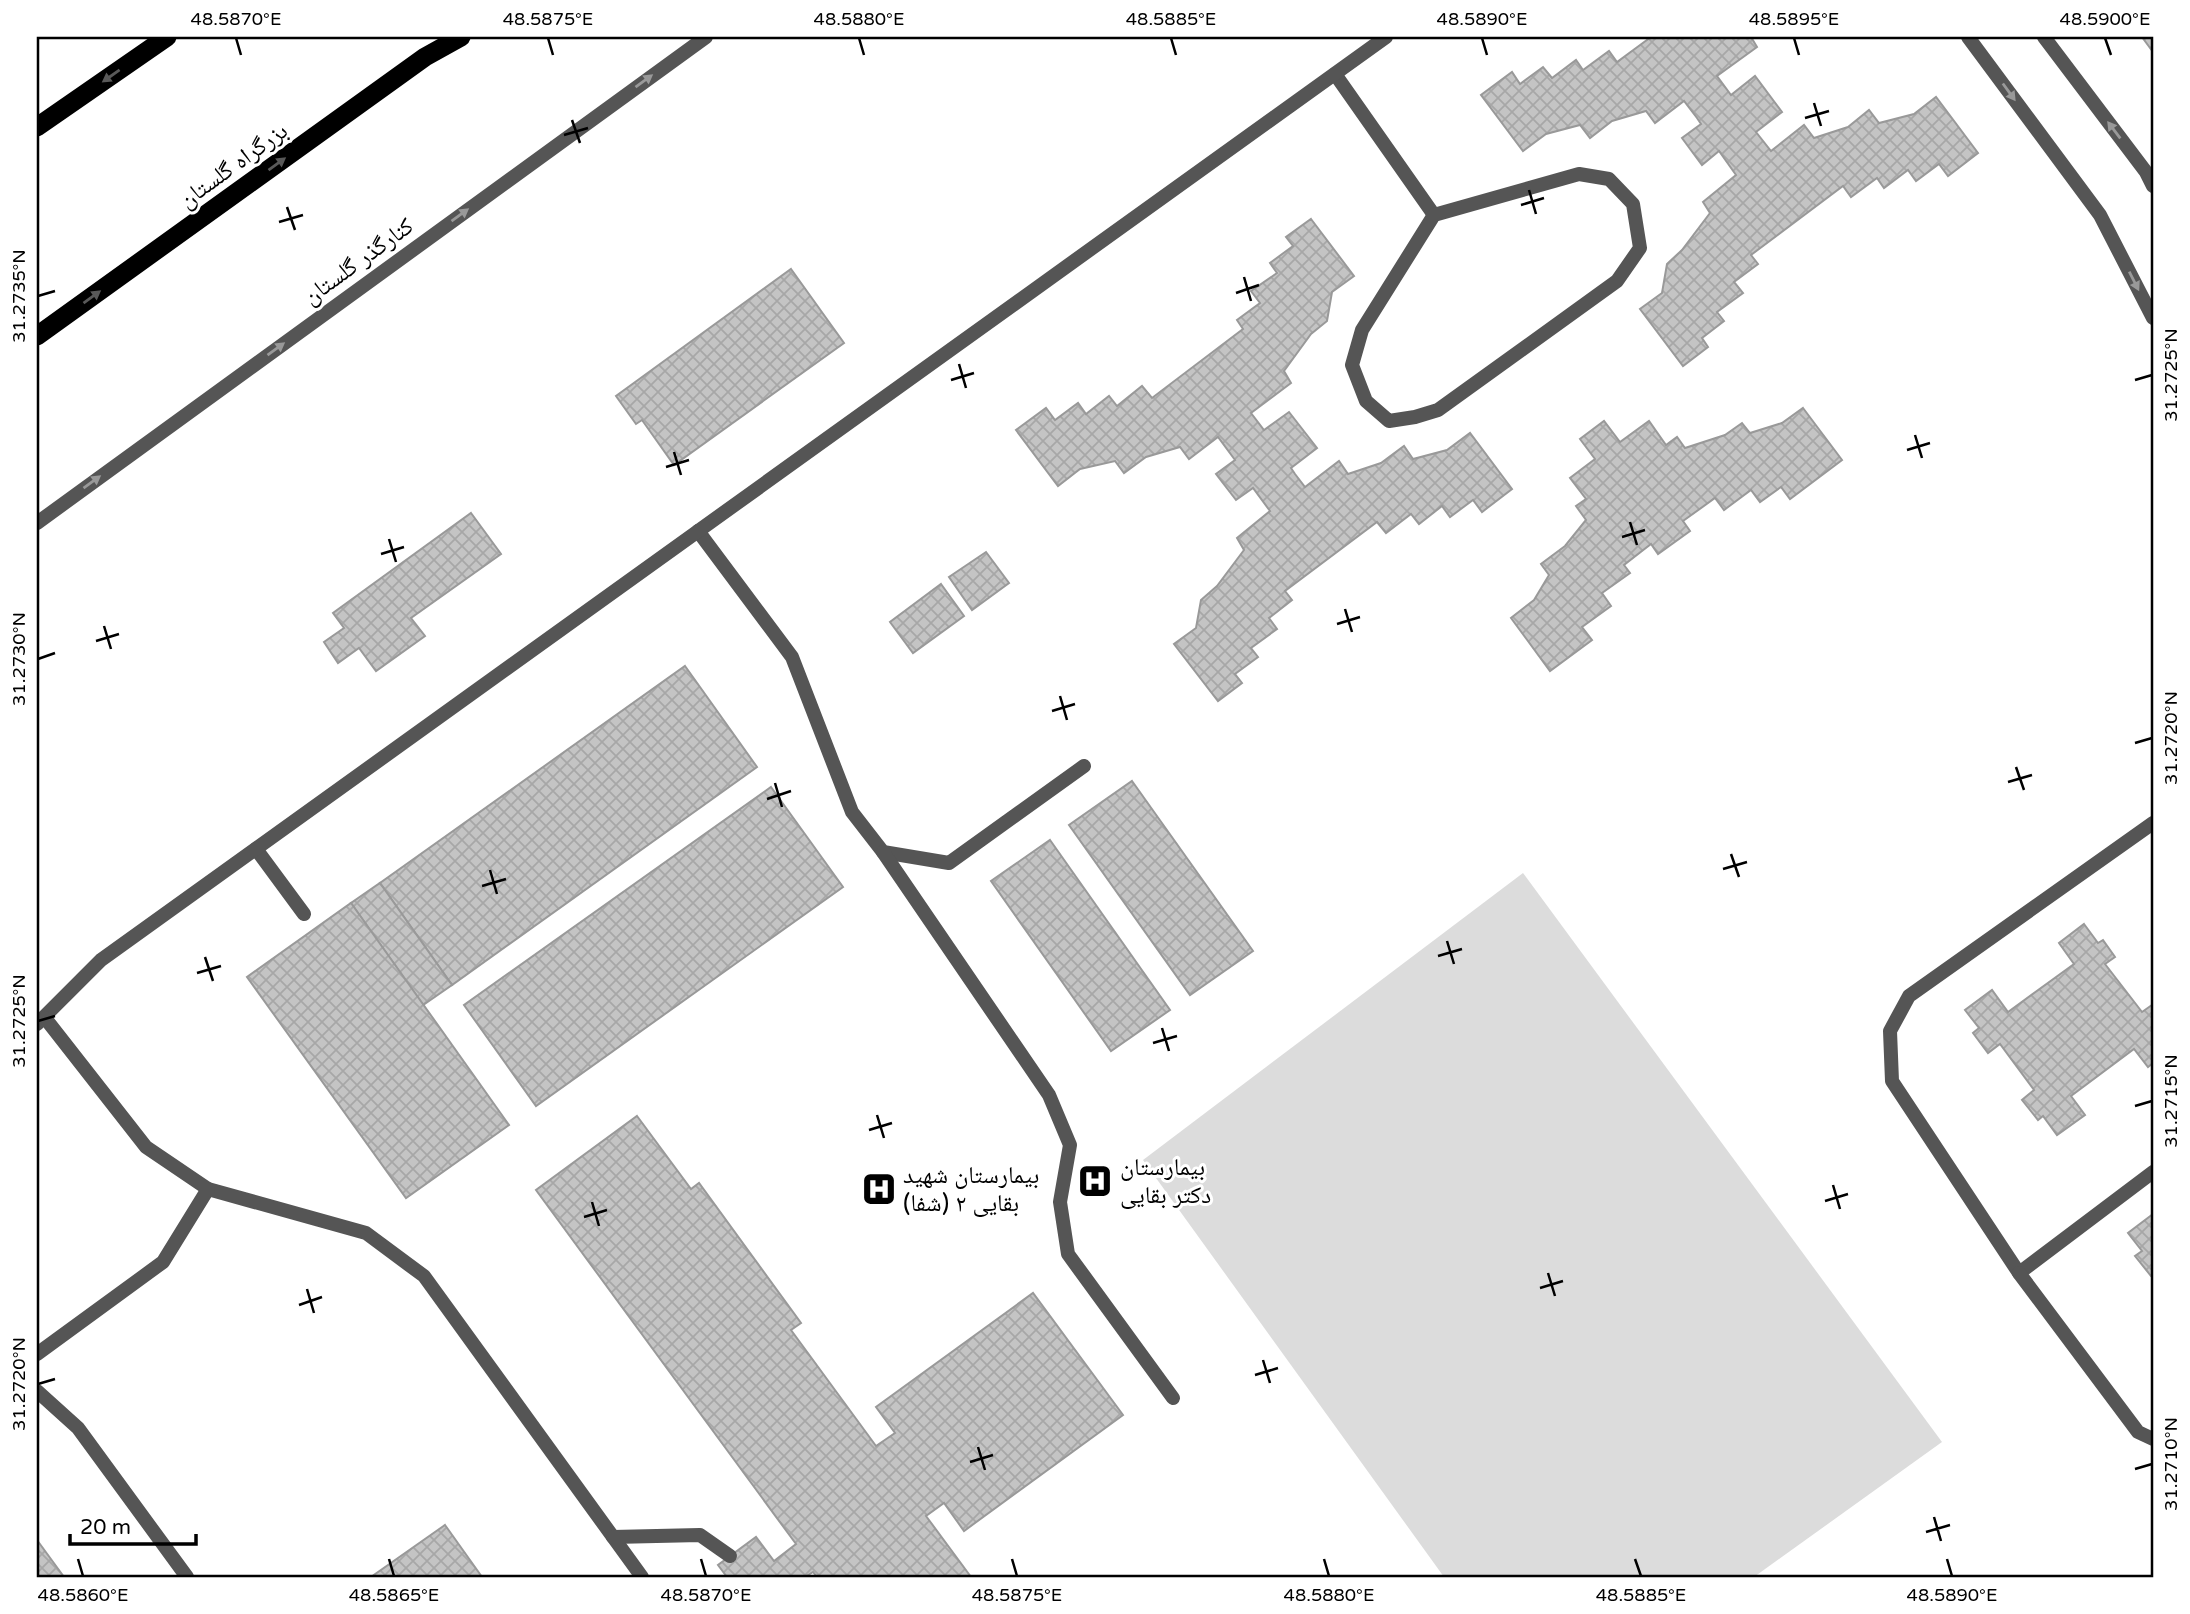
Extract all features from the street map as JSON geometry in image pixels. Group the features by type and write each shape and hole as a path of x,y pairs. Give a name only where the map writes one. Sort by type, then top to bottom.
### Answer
{"highway":[{"path":"37,127 167,37"},
{"name":"بزرگراه گلستان","path":"37,336 425,57 461,37"}],"street":[{"name":"کنارگذر گلستان","path":"37,523 706,37"},
{"path":"642,1577 424,1276 366,1233 208,1189 146,1147 41,1021 101,960 1386,37"},
{"path":"1968,37 2100,215 2153,318"},
{"path":"2044,37 2146,172 2153,186"},
{"path":"1335,74 1434,215"},
{"path":"1578,174 1609,179 1633,204 1640,248 1617,281 1438,410 1389,421 1366,401 1352,365 1362,330 1434,215 1578,174"},
{"path":"698,531 792,657 852,812 883,852 1049,1095 1070,1145 1060,1202 1068,1254 1173,1398"},
{"path":"883,852 949,863 1084,766"},
{"path":"2153,823 1909,996 1890,1031 1892,1081 2019,1273 2138,1432 2153,1439"},
{"path":"256,849 304,914"},
{"path":"2019,1273 2153,1172"},
{"path":"37,1354 163,1262 208,1189"},
{"path":"37,1391 78,1429 187,1577"},
{"path":"613,1537 700,1535 730,1556"}],"shaded area":[{"path":"1523,873 1942,1442 1754,1577 1444,1577 1143,1160"}],"building":[{"path":"1651,37 1751,37 1757,47 1717,76 1731,95 1755,76 1782,112 1756,132 1771,151 1804,125 1814,138 1848,127 1869,110 1879,123 1914,114 1936,97 1978,153 1948,176 1939,164 1916,181 1908,170 1884,188 1877,178 1851,197 1843,186 1751,255 1758,264 1734,282 1743,293 1717,312 1724,321 1702,338 1708,347 1683,366 1640,309 1662,293 1667,264 1682,250 1710,213 1703,202 1736,175 1719,151 1702,165 1682,138 1701,124 1697,118 1684,101 1655,123 1646,111 1612,121 1590,138 1580,125 1546,134 1523,151 1481,95 1512,72 1520,84 1543,67 1552,78 1576,60 1583,70 1609,51 1617,62"},
{"path":"2142,37 2153,37 2153,52"},
{"path":"1311,219 1354,276 1332,292 1327,321 1311,334 1284,371 1291,383 1251,413 1264,430 1289,412 1317,448 1291,468 1295,474 1305,487 1339,461 1348,474 1381,463 1404,446 1413,459 1447,450 1470,433 1512,489 1482,512 1473,500 1450,517 1442,506 1419,524 1411,514 1386,533 1377,522 1285,591 1292,600 1269,618 1277,629 1251,648 1258,657 1235,674 1242,683 1218,701 1174,644 1196,628 1201,600 1217,586 1244,550 1237,538 1270,511 1253,488 1236,500 1216,474 1235,460 1218,437 1189,459 1180,447 1146,457 1124,473 1115,461 1080,469 1058,486 1016,430 1046,408 1055,420 1078,403 1086,414 1109,396 1117,406 1142,386 1152,398 1243,329 1237,320 1260,303 1251,291 1277,273 1270,263 1293,246 1286,237"},
{"path":"791,269 844,343 674,465 642,420 636,424 616,396"},
{"path":"1803,408 1842,460 1790,499 1781,487 1760,502 1751,490 1724,510 1715,498 1683,521 1690,531 1658,554 1651,544 1624,565 1630,573 1602,593 1611,606 1582,627 1592,640 1550,671 1511,618 1534,600 1549,575 1541,564 1565,546 1586,520 1576,506 1586,499 1570,478 1595,459 1580,439 1604,421 1620,442 1649,421 1666,445 1677,437 1685,448 1725,435 1742,423 1750,433 1782,423"},
{"path":"471,513 501,554 411,618 425,636 376,671 359,648 338,663 324,642 344,628 333,613"},
{"path":"986,552 1009,583 972,610 949,577"},
{"path":"941,584 964,616 913,653 890,622"},
{"path":"685,666 757,767 452,985 380,883"},
{"path":"1132,781 1253,951 1190,995 1069,825"},
{"path":"771,787 843,887 536,1106 464,1005"},
{"path":"1050,840 1170,1010 1111,1051 991,881"},
{"path":"380,883 452,985 423,1005 351,903"},
{"path":"351,903 509,1125 406,1198 247,977"},
{"path":"2084,924 2098,943 2103,940 2115,957 2105,964 2142,1012 2152,1005 2153,1007 2153,1063 2148,1067 2134,1049 2071,1096 2085,1115 2057,1135 2043,1116 2038,1120 2022,1100 2034,1090 2000,1044 1988,1053 1973,1033 1979,1028 1965,1010 1992,990 2008,1012 2074,964 2059,943"},
{"path":"637,1116 691,1189 699,1183 801,1323 791,1330 876,1446 895,1433 876,1407 1033,1293 1123,1415 964,1531 944,1503 926,1516 971,1577 817,1577 813,1572 805,1577 727,1577 718,1565 756,1537 774,1561 796,1544 536,1190"},
{"path":"2153,1214 2151,1276 2135,1256 2142,1251 2128,1233"},
{"path":"445,1525 482,1577 371,1577"},
{"path":"37,1540 64,1577 37,1577"}],"place":[{"name":"بیمارستان دکتر بقایی","path":"1095,1181"},
{"name":"بیمارستان شهید بقایی ۲ (شفا)","path":"879,1189"}]}
